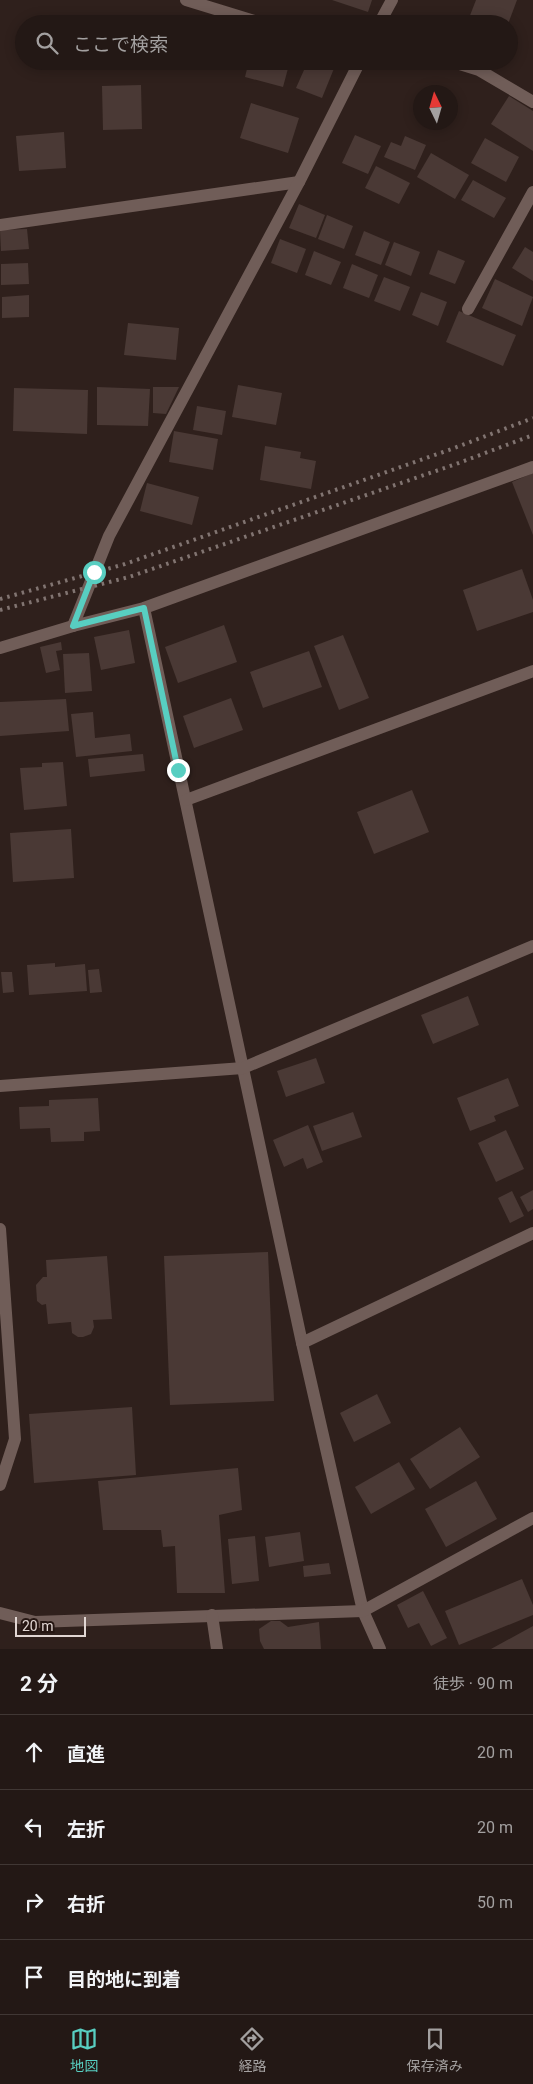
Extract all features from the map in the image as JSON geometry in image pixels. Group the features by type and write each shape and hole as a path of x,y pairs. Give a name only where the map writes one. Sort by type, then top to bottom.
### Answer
{"street":[{"path":"186,0 235,15"},
{"path":"384,15 392,0"},
{"path":"73,626 109,536 298,182 355,70"},
{"path":"479,70 533,102"},
{"path":"0,225 298,182"},
{"path":"468,309 533,192"},
{"path":"0,648 73,626 144,608 533,467"},
{"path":"144,608 302,1343 363,1611 380,1649"},
{"path":"186,800 533,671"},
{"path":"0,1086 243,1068 533,946"},
{"path":"0,1229 15,1439 0,1485"},
{"path":"302,1343 533,1232"},
{"path":"0,1613 35,1622 363,1611 533,1518"},
{"path":"212,1615 217,1649"}],"building":[{"path":"332,0 372,0 368,12"},
{"path":"476,0 517,0 511,15 470,15"},
{"path":"247,70 288,70 283,87 245,77"},
{"path":"304,70 333,70 322,98 296,88"},
{"path":"141,85 142,129 103,130 102,86"},
{"path":"509,96 533,111 533,151 491,124"},
{"path":"251,103 299,118 288,153 240,138"},
{"path":"64,132 66,168 19,171 16,136"},
{"path":"355,135 381,146 368,174 342,163"},
{"path":"405,136 426,145 415,170 384,157 391,142 401,146"},
{"path":"485,138 519,157 506,182 471,163"},
{"path":"431,153 469,175 455,199 417,177"},
{"path":"376,166 410,183 399,204 365,188"},
{"path":"473,180 506,198 494,218 461,200"},
{"path":"299,204 325,215 316,238 289,228"},
{"path":"327,215 353,226 344,249 318,239"},
{"path":"27,229 29,249 1,251 0,230"},
{"path":"364,231 390,242 381,265 355,255"},
{"path":"280,239 306,249 297,273 271,263"},
{"path":"394,242 420,252 411,276 385,265"},
{"path":"525,247 533,252 533,281 512,268"},
{"path":"438,250 465,261 455,284 429,274"},
{"path":"314,251 341,262 331,285 305,275"},
{"path":"28,263 29,284 1,285 1,264"},
{"path":"352,264 378,275 369,298 343,288"},
{"path":"384,277 410,287 400,311 374,301"},
{"path":"495,279 533,297 522,326 482,308"},
{"path":"421,292 447,302 438,326 412,315"},
{"path":"29,295 29,317 2,318 2,297"},
{"path":"459,311 516,335 503,366 446,342"},
{"path":"128,323 179,328 176,360 124,355"},
{"path":"238,385 282,393 276,425 232,417"},
{"path":"97,387 150,389 148,426 97,425"},
{"path":"153,387 179,387 166,414 153,413"},
{"path":"14,388 88,390 87,434 13,431"},
{"path":"197,406 226,411 222,435 193,430"},
{"path":"174,431 218,439 213,470 169,462"},
{"path":"265,446 301,452 300,458 316,461 311,489 260,480"},
{"path":"533,473 533,535 512,482"},
{"path":"147,483 199,497 192,525 140,511"},
{"path":"522,569 533,600 533,612 477,631 463,590"},
{"path":"224,625 237,662 178,683 165,647"},
{"path":"129,630 135,663 101,670 94,637"},
{"path":"343,635 369,698 339,710 314,646"},
{"path":"61,642 62,650 56,651 60,670 46,673 40,647"},
{"path":"309,651 322,687 263,708 250,672"},
{"path":"89,653 92,691 65,693 63,654"},
{"path":"231,698 243,730 194,748 183,716"},
{"path":"66,699 69,731 0,736 0,702"},
{"path":"93,712 95,738 130,734 132,751 76,757 71,714"},
{"path":"143,754 145,771 90,777 88,759"},
{"path":"63,762 67,806 24,810 20,768 42,767 42,763"},
{"path":"412,790 429,832 374,854 357,812"},
{"path":"71,829 74,878 13,882 10,833"},
{"path":"55,963 55,967 85,964 87,991 29,995 27,965"},
{"path":"99,969 102,992 90,993 88,970"},
{"path":"1,972 12,972 14,992 3,993"},
{"path":"468,996 479,1025 433,1044 421,1015"},
{"path":"316,1058 325,1083 286,1097 277,1071"},
{"path":"508,1078 519,1106 494,1116 496,1121 470,1131 457,1098"},
{"path":"98,1098 100,1131 84,1132 84,1141 51,1142 50,1128 20,1129 19,1107 49,1106 49,1100"},
{"path":"353,1112 362,1137 322,1151 313,1126"},
{"path":"308,1125 323,1162 307,1169 303,1158 284,1167 273,1140"},
{"path":"506,1130 524,1169 496,1182 478,1143"},
{"path":"533,1190 533,1209 528,1212 520,1197"},
{"path":"512,1191 524,1216 510,1223 498,1198"},
{"path":"268,1252 274,1401 170,1405 164,1256"},
{"path":"107,1256 112,1319 93,1320 94,1327 91,1334 83,1337 78,1337 72,1333 71,1322 48,1324 46,1304 42,1305 37,1301 36,1285 43,1277 47,1277 46,1260"},
{"path":"377,1394 391,1423 354,1442 340,1413"},
{"path":"132,1407 136,1475 34,1483 29,1414"},
{"path":"460,1427 480,1457 430,1489 410,1459"},
{"path":"399,1462 415,1489 371,1514 355,1487"},
{"path":"238,1468 242,1510 219,1515 225,1593 177,1593 175,1546 163,1547 161,1530 103,1530 98,1481"},
{"path":"476,1481 497,1519 446,1547 425,1509"},
{"path":"300,1532 304,1561 269,1567 265,1537"},
{"path":"255,1536 259,1581 232,1584 228,1539"},
{"path":"329,1563 331,1574 304,1577 303,1566"},
{"path":"522,1579 533,1605 533,1615 459,1645 445,1611"},
{"path":"423,1591 447,1638 431,1646 419,1623 408,1628 397,1605"},
{"path":"271,1621 280,1621 288,1627 319,1622 321,1649 264,1649 260,1641 259,1629"},
{"path":"533,1626 533,1649 491,1649"}],"railway":[{"path":"0,599 125,564 449,450 533,418"},
{"path":"0,610 129,577 456,464 533,435"}],"route":[{"path":"94,572 73,626 144,608 178,770"}]}
